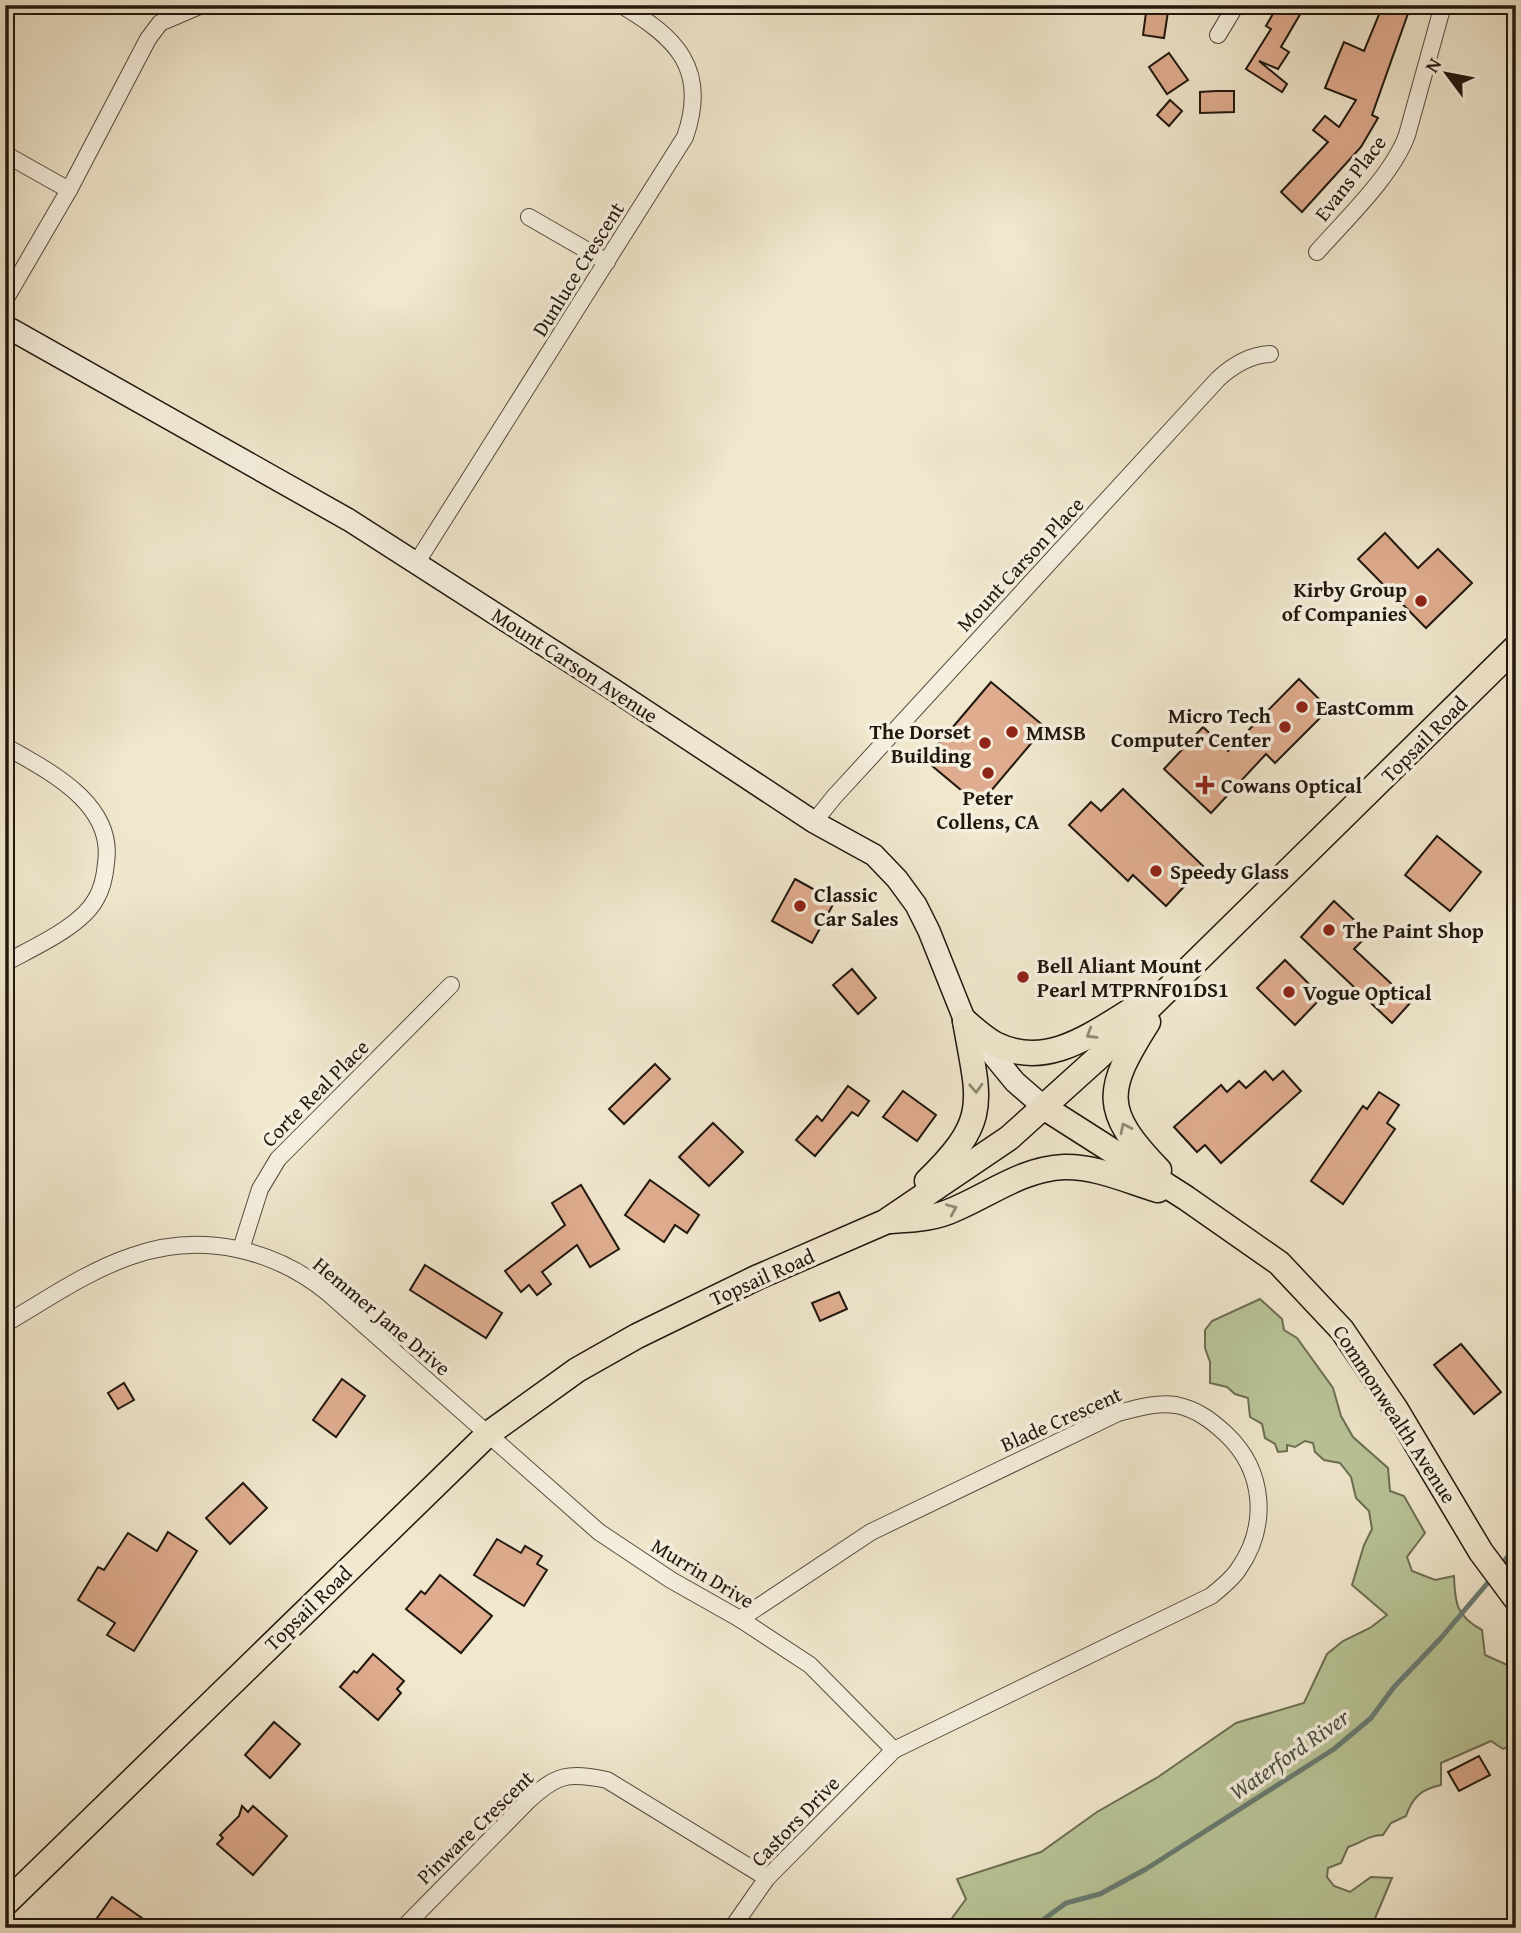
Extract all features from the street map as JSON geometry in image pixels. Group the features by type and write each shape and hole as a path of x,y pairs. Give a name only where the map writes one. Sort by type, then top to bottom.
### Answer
{"main road":[{"name":"Mount Carson Avenue","path":"5,326 317,501 417,562 814,822 874,855 897,879 916,905 965,1021 1015,1082 1045,1108"},
{"name":"Topsail Road","path":"5,1904 488,1434 577,1370 637,1336 756,1278 885,1222 992,1151 1045,1108 1516,647"},
{"path":"965,1021 992,1043 1013,1052 1044,1054 1079,1041 1171,986"},
{"path":"1171,986 1125,1058 1115,1088 1119,1116 1126,1132 1186,1198"},
{"path":"885,1222 951,1157 968,1133 976,1113 975,1079 965,1021"},
{"name":"Commonwealth Avenue","path":"1045,1108 1186,1198 1279,1263 1342,1330 1409,1431 1481,1552 1511,1593"},
{"path":"885,1222 924,1218 948,1212 1010,1181 1041,1170 1063,1167 1082,1167 1186,1198"}],"street":[{"path":"5,300 69,190 148,38 160,23 202,5"},
{"name":"Dunluce Crescent","path":"417,562 685,137 692,99 690,75 674,43 656,26 621,5"},
{"path":"1218,35 1236,5"},
{"name":"Evans Place","path":"1317,252 1387,171 1401,149 1443,5"},
{"path":"5,154 69,190"},
{"path":"529,217 607,262"},
{"name":"Mount Carson Place","path":"814,822 1218,379 1226,371 1248,359 1270,354"},
{"path":"5,746 54,774 74,789 89,805 109,847 104,877 96,900 79,918 59,932 5,963"},
{"name":"Corte Real Place","path":"241,1249 260,1189 278,1159 451,985"},
{"name":"Hemmer Jane Drive","path":"5,1324 96,1272 150,1250 188,1245 241,1249 286,1266 315,1283 488,1434"},
{"name":"Blade Crescent","path":"740,1619 871,1532 1118,1413 1155,1404 1194,1409 1236,1444 1249,1461 1255,1480 1259,1518 1247,1556 1237,1572 1224,1585 1211,1596 894,1750"},
{"name":"Murrin Drive","path":"488,1434 599,1532 671,1580 740,1619 810,1665 894,1750"},
{"name":"Castors Drive","path":"732,1928 767,1878 894,1750"},
{"name":"Pinware Crescent","path":"402,1928 528,1801 560,1777 584,1775 607,1780 767,1878"}],"green space":[{"path":"1260,1299 1282,1319 1284,1330 1297,1338 1333,1388 1341,1416 1353,1437 1388,1468 1390,1491 1404,1496 1425,1533 1407,1557 1412,1571 1435,1580 1454,1576 1459,1608 1473,1625 1482,1630 1485,1655 1516,1669 1516,1744 1503,1749 1491,1741 1441,1763 1441,1785 1418,1795 1406,1816 1391,1823 1383,1835 1373,1836 1348,1847 1341,1863 1328,1868 1327,1877 1334,1886 1350,1892 1371,1877 1392,1878 1371,1928 941,1928 947,1925 966,1899 957,1879 1041,1852 1097,1812 1158,1777 1236,1723 1304,1703 1327,1654 1343,1641 1370,1628 1387,1615 1352,1585 1364,1545 1372,1529 1369,1511 1356,1498 1351,1477 1340,1463 1324,1460 1315,1452 1313,1443 1305,1441 1295,1447 1287,1445 1287,1451 1278,1452 1275,1444 1265,1438 1262,1424 1250,1417 1248,1398 1235,1394 1227,1387 1210,1383 1205,1330 1212,1321"}],"building":[{"path":"1147,5 1169,5 1164,38 1143,35"},
{"path":"1278,5 1292,5 1302,11 1281,47 1289,52 1278,69 1259,61 1287,84 1282,92 1246,69 1271,29 1266,26"},
{"path":"1388,5 1411,5 1372,115 1378,118 1361,147 1302,212 1281,192 1328,142 1313,130 1325,116 1339,127 1356,100 1325,88 1344,42 1364,51 1380,12 1385,14"},
{"path":"1169,53 1188,80 1167,94 1149,67"},
{"path":"1234,91 1234,112 1200,113 1200,92"},
{"path":"1170,100 1182,111 1169,126 1157,115"},
{"path":"1385,533 1418,568 1438,549 1472,583 1426,628 1358,559"},
{"path":"1299,679 1329,709 1275,763 1266,754 1211,813 1164,769 1203,727 1228,751"},
{"name":"The Dorset Building","path":"991,682 1045,727 979,805 925,760"},
{"path":"1123,789 1203,866 1166,906 1133,875 1128,881 1069,825 1091,802 1101,811"},
{"path":"1437,836 1481,872 1450,911 1405,875"},
{"path":"795,879 835,901 812,943 772,921"},
{"path":"1334,901 1369,934 1354,949 1411,1002 1392,1023 1301,937"},
{"name":"Vogue Optical","path":"1285,960 1322,997 1295,1025 1257,988"},
{"path":"852,969 876,998 858,1014 833,985"},
{"path":"655,1064 670,1079 624,1124 609,1109"},
{"path":"1265,1071 1273,1080 1283,1071 1301,1091 1221,1163 1205,1145 1197,1152 1174,1127 1221,1085 1227,1092 1239,1081 1246,1088"},
{"path":"848,1086 869,1101 858,1116 852,1112 815,1156 796,1140 817,1116 822,1121"},
{"path":"903,1091 936,1115 917,1141 883,1117"},
{"path":"1379,1092 1399,1105 1387,1123 1395,1129 1343,1204 1311,1181 1363,1106 1367,1109"},
{"path":"713,1123 743,1152 709,1186 679,1157"},
{"path":"650,1180 699,1215 687,1233 675,1225 664,1242 625,1215"},
{"path":"581,1185 619,1249 590,1267 577,1245 542,1272 551,1284 537,1295 529,1285 521,1292 505,1271 565,1225 552,1203"},
{"path":"425,1265 502,1313 486,1338 410,1290"},
{"path":"839,1292 847,1309 820,1321 812,1303"},
{"path":"1461,1344 1501,1392 1474,1414 1434,1365"},
{"path":"342,1379 365,1396 336,1437 313,1420"},
{"path":"124,1383 134,1400 118,1409 108,1393"},
{"path":"243,1483 267,1508 230,1544 206,1518"},
{"path":"168,1532 197,1551 134,1651 107,1635 115,1623 78,1600 98,1567 104,1570 128,1533 157,1551"},
{"path":"497,1539 521,1553 525,1546 542,1556 537,1564 547,1570 524,1606 474,1575"},
{"path":"440,1575 492,1616 461,1653 406,1609 421,1591 425,1594"},
{"path":"373,1654 404,1681 397,1689 401,1693 378,1720 340,1687 354,1671 357,1673"},
{"path":"274,1722 300,1744 270,1778 245,1755"},
{"path":"1479,1756 1490,1775 1459,1791 1448,1772"},
{"path":"242,1806 248,1812 253,1806 287,1836 253,1875 217,1844 223,1838 220,1835 239,1816"},
{"path":"112,1897 156,1928 90,1928"}],"waterway":[{"name":"Waterford River","path":"1501,1565 1516,1546"},
{"name":"Waterford River","path":"1032,1928 1066,1903 1100,1894 1146,1869 1334,1749 1371,1718 1394,1687 1440,1639 1491,1579"}],"place":[{"name":"Kirby Group of Companies","path":"1421,601"},
{"name":"EastComm","path":"1302,707"},
{"name":"Micro Tech Computer Center","path":"1285,727"},
{"name":"MMSB","path":"1012,732"},
{"name":"The Dorset Building","path":"985,743"},
{"name":"Peter Collens, CA","path":"988,773"},
{"name":"Cowans Optical","path":"1205,785"},
{"name":"Speedy Glass","path":"1156,871"},
{"name":"Classic Car Sales","path":"800,906"},
{"name":"The Paint Shop","path":"1329,930"},
{"name":"Bell Aliant Mount Pearl MTPRNF01DS1","path":"1023,977"},
{"name":"Vogue Optical","path":"1289,992"}]}
